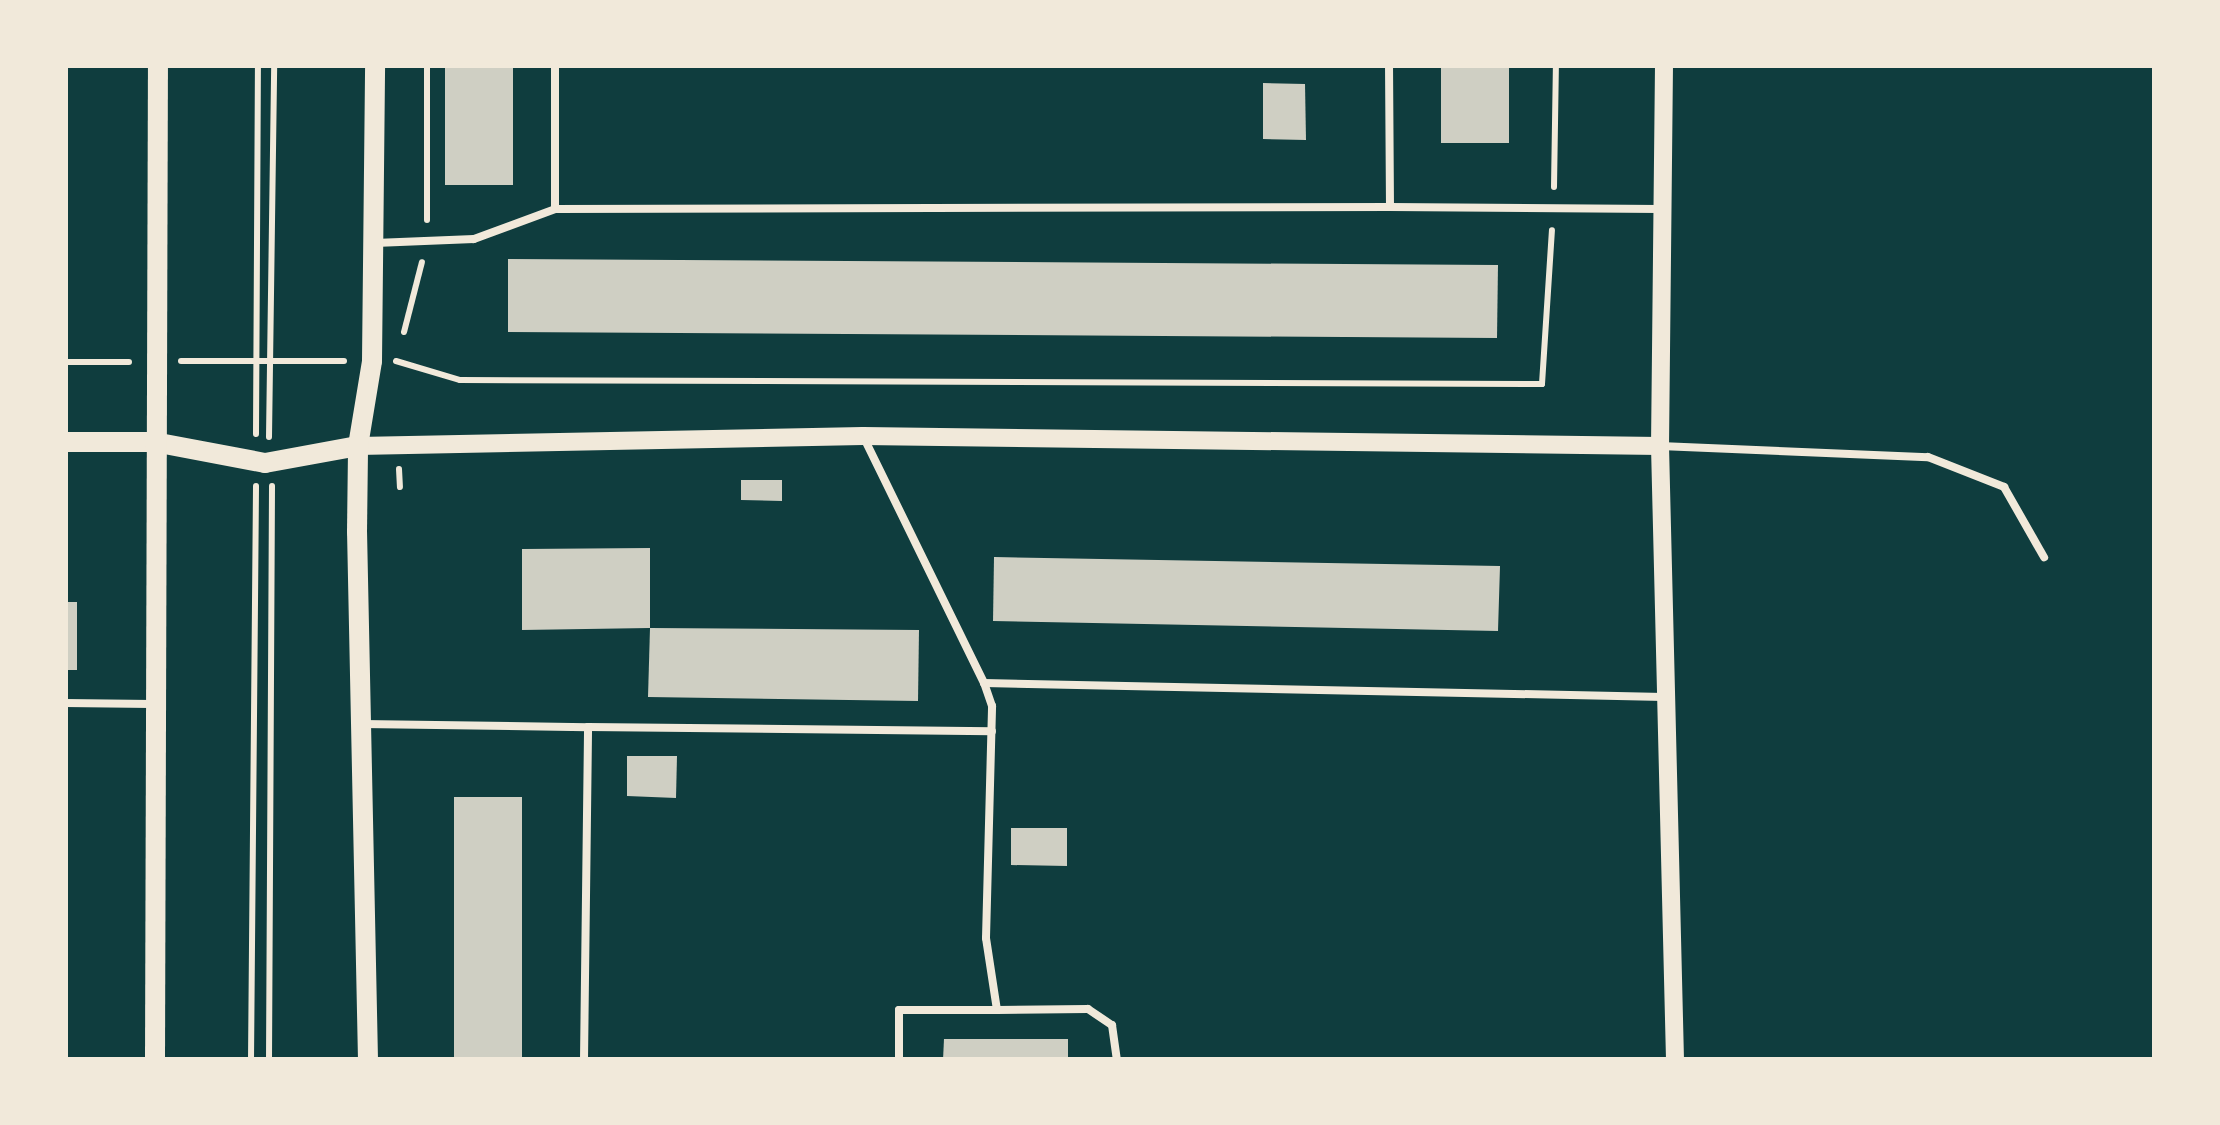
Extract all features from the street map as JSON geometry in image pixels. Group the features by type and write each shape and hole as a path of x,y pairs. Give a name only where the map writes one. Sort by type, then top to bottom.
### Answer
{"main road":[{"path":"155,1060 152,704 158,65"},
{"path":"368,1060 358,724 358,446 372,361 375,65"},
{"path":"65,442 154,442 259,459 358,446"}],"street":[{"path":"1664,65 1660,446 1675,1060"},
{"path":"358,446 864,436 1660,446"}],"lane":[{"path":"555,65 555,210"},
{"path":"1389,65 1390,207"},
{"path":"374,243 474,239 555,210 1662,210"},
{"path":"864,436 984,683 992,731 986,938 997,1010"},
{"path":"1660,446 1928,456 2004,487 2044,557"},
{"path":"984,683 1668,697"},
{"path":"65,703 152,704"},
{"path":"358,724 992,731"},
{"path":"584,1060 588,727"},
{"path":"900,1060 899,1010 1088,1009 1112,1025 1117,1060"}],"path":[{"path":"252,1060 259,459 258,65"},
{"path":"259,459 272,360 274,65"},
{"path":"397,378 396,360 427,241 426,65"},
{"path":"65,362 396,360 460,380 1542,384 1554,208 1556,65"},
{"path":"399,448 400,487"},
{"path":"259,459 272,470 269,1060"}],"building":[{"path":"445,65 513,65 513,185 445,185"},
{"path":"1441,65 1509,65 1509,143 1441,143"},
{"path":"1263,83 1305,84 1306,140 1263,139"},
{"path":"508,259 1498,265 1497,338 508,332"},
{"path":"741,480 782,480 782,501 741,500"},
{"path":"650,548 650,628 522,630 522,549"},
{"path":"994,557 1500,566 1498,631 993,621"},
{"path":"65,602 77,602 77,670 65,670"},
{"path":"650,628 919,630 918,701 648,697"},
{"path":"627,756 677,756 676,798 627,796"},
{"path":"454,797 522,797 522,1060 454,1060"},
{"path":"1011,828 1067,828 1067,866 1011,865"},
{"path":"944,1039 1068,1039 1068,1060 943,1060"}]}
